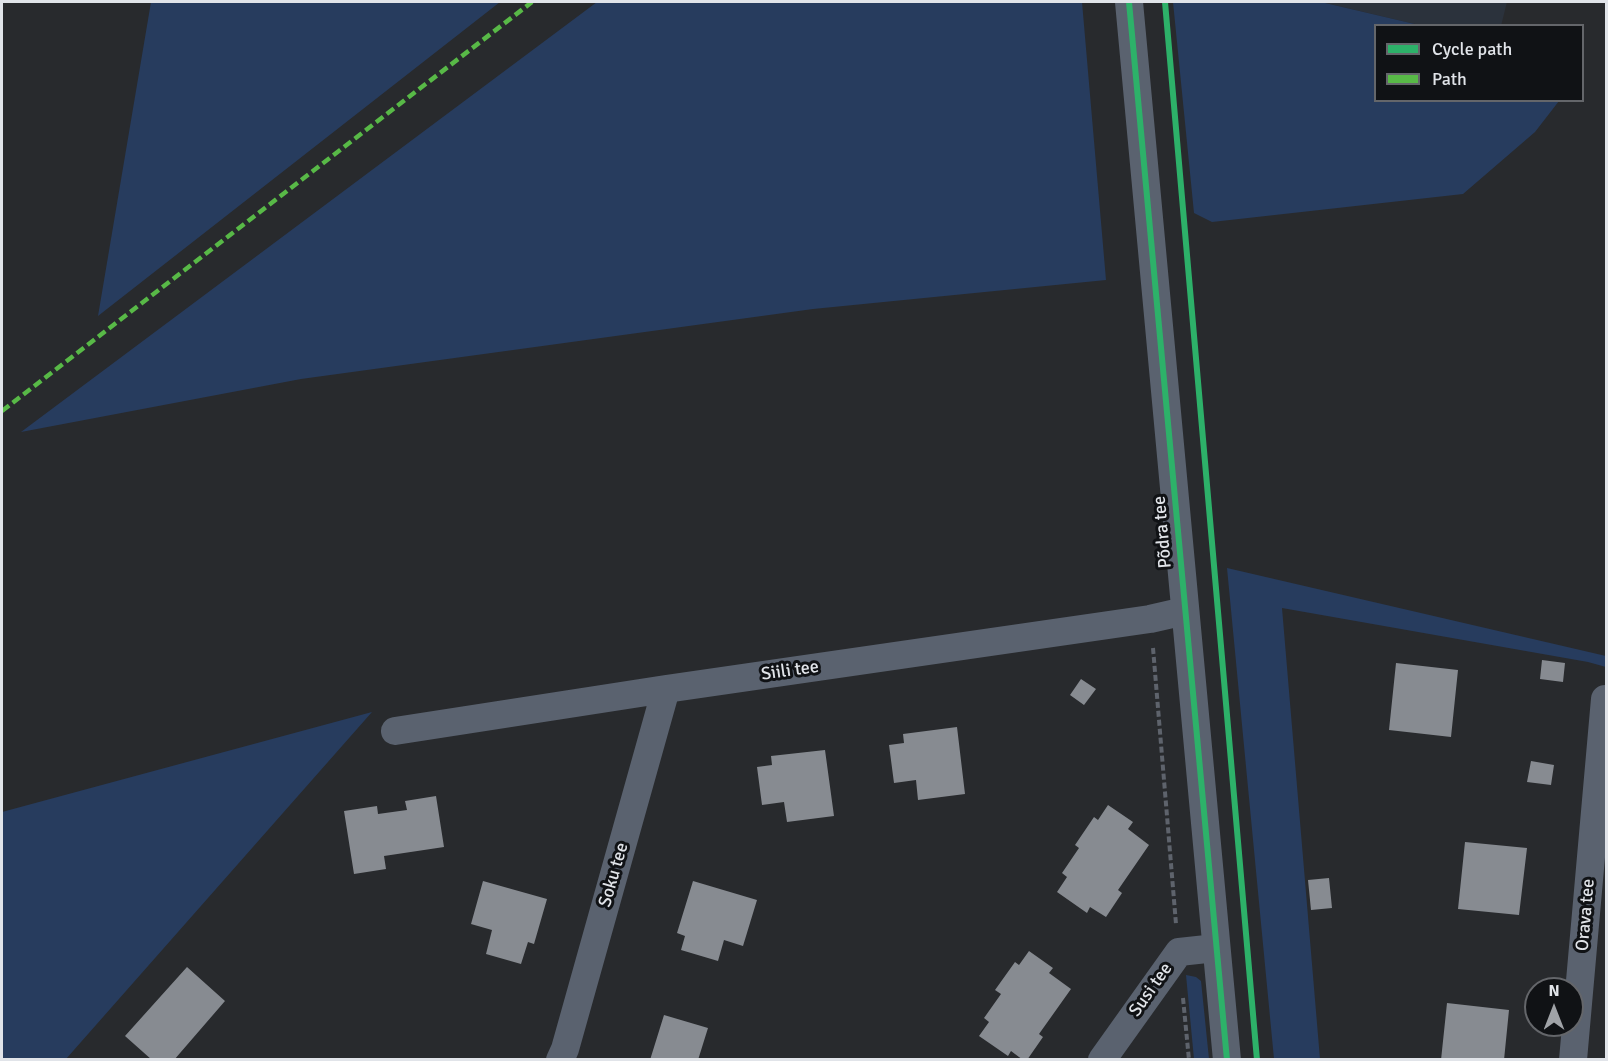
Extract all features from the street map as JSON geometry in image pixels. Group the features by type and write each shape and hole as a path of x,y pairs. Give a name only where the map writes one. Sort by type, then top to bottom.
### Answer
{"street":[{"name":"Põdra tee","path":"1128,2 1227,1059"},
{"name":"Siili tee","path":"395,731 1150,619 1185,611"},
{"name":"Soku tee","path":"560,1059 565,1049 666,689"},
{"name":"Orava tee","path":"1573,1059 1605,699"},
{"name":"Susi tee","path":"1102,1059 1179,952 1216,948"}],"path":[{"path":"1150,619 1189,1059"}],"shaded area":[{"path":"151,2 500,2 98,316"},
{"path":"597,2 1082,2 1106,280 813,309 301,379 21,432"},
{"path":"1173,2 1321,2 1415,24 1374,24 1374,102 1558,102 1535,132 1463,194 1212,222 1194,213"},
{"path":"1321,2 1507,2 1502,24 1415,24"},
{"path":"1227,568 1606,656 1606,667 1282,608 1320,1059 1274,1059"},
{"path":"372,712 66,1059 2,1059 2,812"},
{"path":"1186,975 1196,977 1201,981 1209,1059 1194,1059"}],"building":[{"path":"1542,660 1565,663 1563,682 1540,679"},
{"path":"1396,663 1458,670 1451,737 1389,730"},
{"path":"1081,679 1096,689 1084,705 1070,695"},
{"path":"957,727 965,794 918,800 916,780 894,783 889,745 904,743 903,734"},
{"path":"825,750 834,816 787,822 784,802 762,805 757,767 772,765 771,756"},
{"path":"1531,761 1554,765 1551,785 1527,782"},
{"path":"436,796 444,847 384,856 386,869 354,874 344,811 377,806 378,814 407,810 405,801"},
{"path":"1108,805 1133,822 1128,829 1149,845 1118,890 1122,893 1106,917 1090,907 1087,913 1057,892 1067,877 1062,873 1079,848 1075,845 1094,817 1098,820"},
{"path":"1465,842 1527,848 1519,915 1458,909"},
{"path":"1329,878 1332,908 1311,910 1308,880"},
{"path":"483,881 547,899 534,944 528,942 521,964 486,954 492,930 471,924"},
{"path":"693,881 757,900 743,946 724,940 718,961 681,950 685,936 677,933"},
{"path":"1029,951 1053,968 1049,973 1071,989 1039,1034 1043,1037 1027,1060 1023,1060 1011,1051 1008,1056 979,1036 989,1022 984,1018 1001,994 995,990 1015,962 1019,965"},
{"path":"187,967 225,1001 174,1060 152,1060 125,1036"},
{"path":"1447,1003 1509,1010 1504,1060 1441,1060"},
{"path":"664,1015 708,1028 698,1060 650,1060"}],"marked path":[{"path":"2,411 532,2"}],"cycle path":[{"path":"1129,2 1227,1060"},
{"path":"1165,2 1257,1060"}]}
